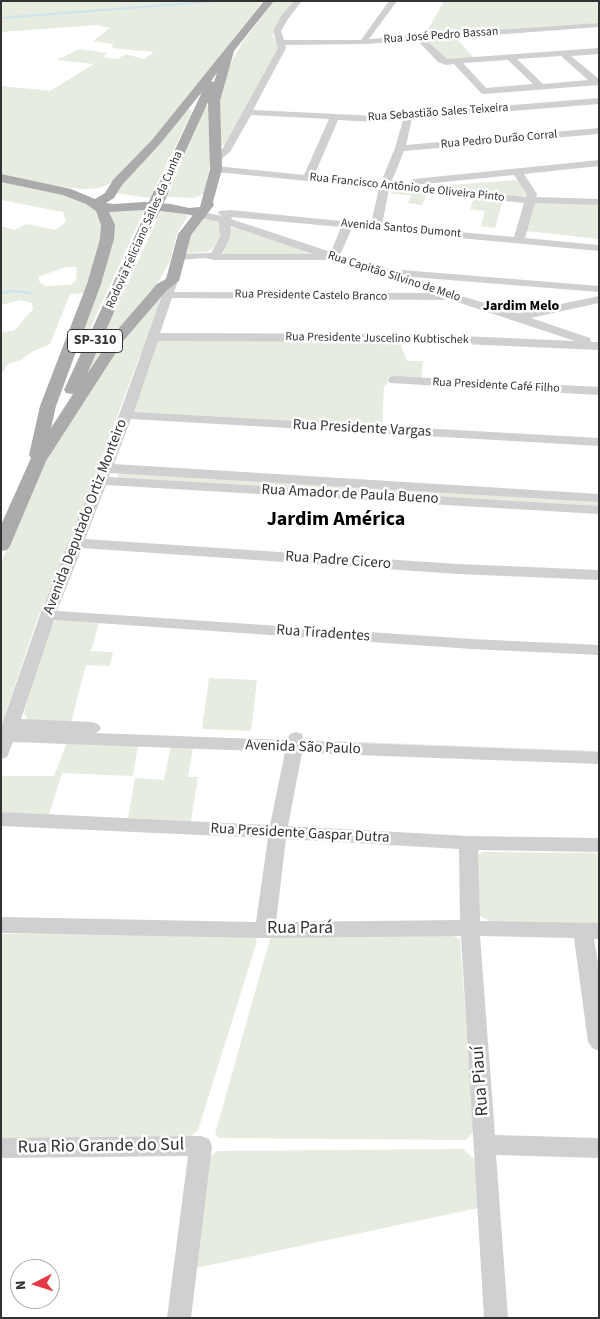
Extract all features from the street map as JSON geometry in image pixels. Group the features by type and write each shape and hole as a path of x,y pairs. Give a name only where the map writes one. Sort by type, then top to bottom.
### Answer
{"main road":[{"name":"SP-310","path":"229,51 269,1"},
{"path":"34,467 118,338 162,287 170,288 185,234 200,209 216,164 214,101 229,51"},
{"path":"34,467 48,406 94,284 107,239 106,204 118,183 156,142 229,51"},
{"name":"Rodovia Feliciano Salles da Cunha","path":"1,546 34,467 88,357 162,190 216,74 229,51"},
{"path":"1,178 55,189 106,204 200,209"},
{"path":"55,189 85,192 118,183"},
{"path":"85,192 106,204 155,200 198,200 200,209"}],"street":[{"path":"216,164 227,150 282,48 277,31 284,18 298,1"},
{"path":"364,42 393,1"},
{"name":"Rua José Pedro Bassan","path":"282,43 364,42 420,38 461,42 513,38 599,25"},
{"path":"420,38 440,60 446,62 564,54 581,49 599,51"},
{"path":"513,38 530,56"},
{"path":"461,42 478,61"},
{"path":"564,54 597,82"},
{"path":"511,58 541,87"},
{"path":"457,62 484,92 597,82"},
{"path":"510,90 524,107"},
{"name":"Rua Sebastião Sales Teixeira","path":"247,112 377,119 599,101"},
{"path":"378,223 385,185 400,148 408,117"},
{"path":"308,178 334,118"},
{"name":"Rua Pedro Durão Corral","path":"400,148 598,132"},
{"path":"403,188 599,163"},
{"name":"Rua Francisco Antônio de Oliveira Pinto","path":"216,164 308,178 403,188 530,200 599,202"},
{"path":"385,185 599,169"},
{"path":"519,174 532,194 520,236"},
{"name":"Rua Capitão Silvino de Melo","path":"200,209 227,217 334,257 390,273 454,297 518,317 599,346"},
{"name":"Avenida Santos Dumont","path":"200,209 520,236 599,240"},
{"path":"215,257 226,237 227,217"},
{"name":"Avenida Santos Dumont","path":"227,217 348,224 378,223"},
{"path":"178,257 204,255 215,257 334,257 348,224"},
{"name":"Avenida Santos Dumont","path":"520,236 599,248"},
{"path":"390,273 410,273 599,289"},
{"name":"Rua Presidente Castelo Branco","path":"170,288 454,297"},
{"name":"Avenida Deputado Ortiz Monteiro","path":"1,753 48,615 126,415 170,288"},
{"path":"518,317 599,299"},
{"name":"Rua Presidente Juscelino Kubtischek","path":"154,336 414,338 599,346"},
{"name":"Rua Presidente Café Filho","path":"394,380 599,391"},
{"name":"Rua Presidente Vargas","path":"126,415 599,442"},
{"name":"Rua Amador de Paula Bueno","path":"102,474 599,498"},
{"name":"Rua Amador de Paula Bueno","path":"102,474 599,510"},
{"name":"Rua Padre Cicero","path":"77,543 458,568 599,575"},
{"name":"Rua Tiradentes","path":"48,615 472,644 599,650"},
{"name":"Avenida São Paulo","path":"9,730 599,758"},
{"path":"265,930 278,832 295,743"},
{"name":"Avenida São Paulo","path":"295,743 599,749"},
{"name":"Rua Presidente Gaspar Dutra","path":"1,819 468,843 599,845"},
{"name":"Rua Piauí","path":"468,843 470,928 496,1318"},
{"name":"Rua Pará","path":"1,925 265,930 470,928 591,931"},
{"path":"591,931 599,1042"},
{"path":"485,1145 599,1148"},
{"name":"Rua Rio Grande do Sul","path":"1,1148 201,1146 179,1318"}],"shaded area":[{"path":"1,1 263,1 153,141 114,182 99,188 84,189 62,187 1,175 1,86 50,91 94,64 57,60 79,49 107,53 103,57 118,59 125,54 144,59 154,52 112,48 113,44 93,41 110,28 97,25 1,32"},
{"path":"274,1 294,1 273,31 273,37 279,44 279,48 225,145 221,145 217,101 231,63 243,42"},
{"path":"444,1 599,1 599,24 424,36"},
{"path":"455,37 474,58 444,60 426,40"},
{"path":"205,106 210,106 211,160 204,194 193,198 167,197"},
{"path":"188,109 192,112 150,198 116,193 117,187"},
{"path":"1,181 77,197 100,213 105,226 85,293 70,294 50,344 32,352 21,360 8,364 1,375 1,332 14,331 33,309 32,303 21,300 1,305 1,226 15,230 26,224 56,230 66,222 63,212 1,200","holes":["65,267 77,267 76,280 71,285 46,286 40,283 38,277"]},
{"path":"520,181 529,195 520,197 426,187"},
{"path":"393,190 428,191 422,205 408,203 411,195 391,194"},
{"path":"475,196 503,199 495,228 481,226 485,211 470,209"},
{"path":"540,202 599,204 599,239 526,231 532,204"},
{"path":"145,209 83,344 78,344 107,212"},
{"path":"162,209 188,216 177,233 170,261 150,297 83,381"},
{"path":"200,217 206,217 220,223 221,237 213,248 207,252 187,253 189,235"},
{"path":"235,227 313,252 311,254 227,255 223,253 224,247 231,228"},
{"path":"163,295 149,337 138,360 70,543 38,617 1,726 1,563 41,465 109,357 156,298"},
{"path":"399,340 407,361 423,361 421,379 388,378 388,383 384,386 382,427 135,414 131,410 156,341"},
{"path":"119,474 599,500 599,508 117,478"},
{"path":"57,620 99,623 91,651 113,652 110,666 86,665 71,722 28,720 24,713 49,624"},
{"path":"209,678 257,680 251,731 202,729"},
{"path":"302,741 599,751 599,756 303,745"},
{"path":"67,742 138,745 133,776 62,773 49,815 1,812 1,776 54,776"},
{"path":"171,746 193,747 188,777 198,777 191,821 128,818 135,778 164,780"},
{"path":"483,852 599,853 599,927 493,923 478,915 476,856"},
{"path":"447,933 460,939 474,1131 466,1140 219,1138 215,1134 270,939 277,936"},
{"path":"1,934 253,935 257,941 198,1130 186,1141 1,1142"},
{"path":"463,1149 475,1160 478,1208 196,1268 210,1157 217,1151"}],"waterway":[{"path":"1,18 218,1"},
{"path":"1,293 15,291 30,293"}],"district":[{"name":"Jardim Melo","path":"521,307"},
{"name":"Jardim América","path":"336,521"}]}
